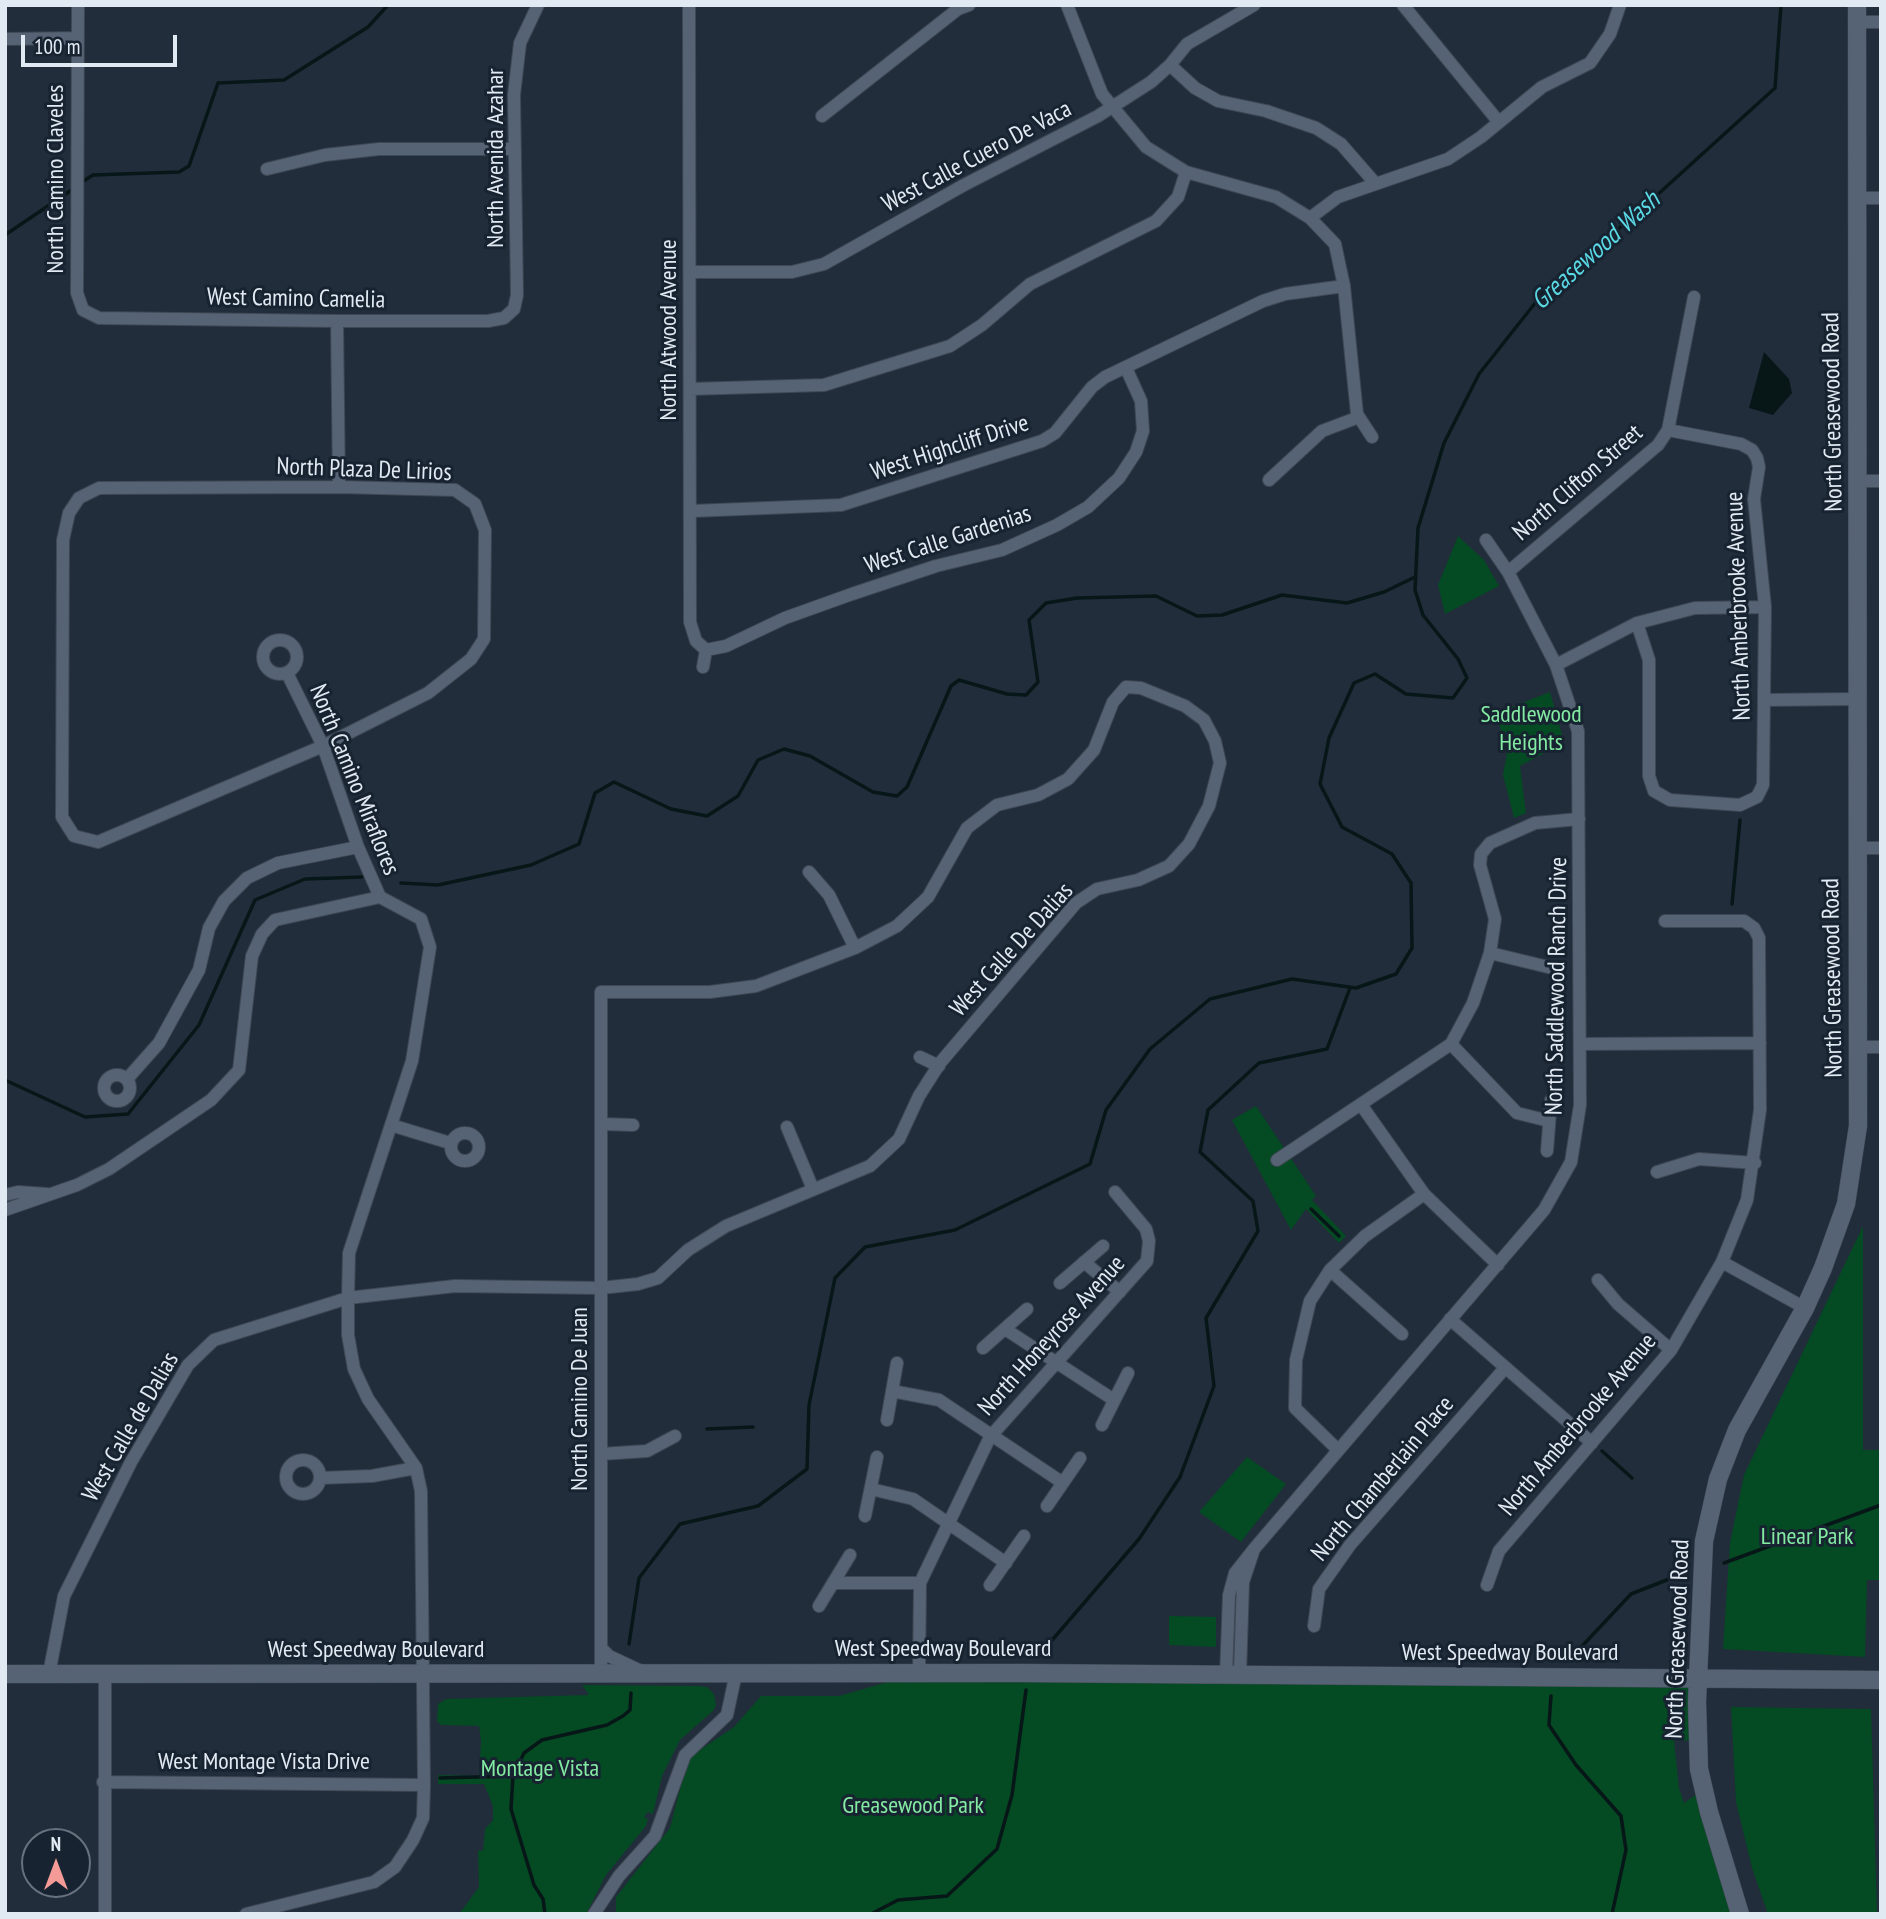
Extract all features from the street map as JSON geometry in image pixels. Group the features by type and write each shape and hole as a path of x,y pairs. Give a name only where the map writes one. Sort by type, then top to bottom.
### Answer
{"main road":[{"name":"North Greasewood Road","path":"1740,1914 1702,1787 1697,1744 1704,1541 1718,1479 1747,1411 1805,1308 1846,1204 1858,1126 1856,699 1860,481 1855,198 1857,14"},
{"name":"West Speedway Boulevard","path":"5,1674 919,1673 1881,1680"}],"street":[{"name":"North Camino Claveles","path":"78,5 77,293 82,314"},
{"name":"North Avenida Azahar","path":"512,315 517,303 514,95 520,43 538,5"},
{"name":"North Atwood Avenue","path":"689,5 692,511 690,622 696,641 706,650"},
{"path":"822,116 958,9 969,5"},
{"path":"1066,5 1088,63 1111,107 1146,147 1186,172 1276,197 1310,218 1335,244 1343,286 1359,417 1372,437"},
{"name":"West Calle Cuero De Vaca","path":"690,272 792,272 824,264 1111,107 1170,65 1186,44 1254,5"},
{"path":"1403,5 1498,121"},
{"path":"1310,218 1338,197 1448,159 1481,137 1542,87 1590,63 1610,34 1620,5"},
{"path":"1857,14 1881,22"},
{"path":"5,39 78,38"},
{"path":"1170,65 1195,88 1218,101 1278,114 1316,128 1341,144 1375,183"},
{"path":"267,169 325,155 379,149 515,149"},
{"path":"690,389 806,388 950,346 982,325 1030,284 1156,221 1178,197 1186,172"},
{"path":"1855,198 1881,198"},
{"name":"West Highcliff Drive","path":"692,511 841,505 1042,441 1055,433 1093,387 1126,368 1263,301 1285,294 1343,286"},
{"name":"North Clifton Street","path":"1508,572 1658,445 1668,430 1694,297"},
{"name":"West Camino Camelia","path":"82,314 99,318 337,321 488,321 512,315"},
{"path":"337,321 339,487"},
{"name":"West Calle Gardenias","path":"706,650 726,646 785,618 852,594 936,566 1002,550 1057,525 1088,507 1119,478 1136,453 1143,431 1141,401 1126,368"},
{"path":"1269,480 1322,431 1359,417"},
{"name":"North Amberbrooke Avenue","path":"1637,623 1648,660 1649,776 1652,793 1670,800 1740,805 1757,800 1763,785 1765,607 1754,499 1759,467 1756,451 1741,444 1668,430"},
{"path":"1860,481 1881,481"},
{"name":"North Plaza De Lirios","path":"339,487 456,490 475,504 485,530 484,639 471,659 428,693 323,746 97,842 74,836 62,817 63,540 69,513 79,498 99,488 339,487"},
{"name":"North Saddlewood Ranch Drive","path":"1233,1676 1243,1582 1254,1549 1544,1210 1571,1162 1580,1105 1578,731 1556,666 1508,572 1486,540"},
{"path":"1556,666 1637,623 1695,608 1765,607"},
{"path":"703,667 706,650"},
{"name":"North Camino Miraflores","path":"246,1914 374,1882 395,1867 414,1840 422,1818 424,1785 425,1675 421,1491 416,1468 368,1399 355,1369 348,1335 348,1298 349,1253 412,1061 430,947 421,919 380,897 358,847 323,746 287,673"},
{"name":"West Calle De Dalias","path":"601,1288 630,1286 658,1278 709,1235 870,1166 899,1139 919,1096 939,1066 1076,903 1097,889 1138,880 1169,866 1189,844 1209,806 1220,763 1215,741 1204,720 1185,706 1125,683 1113,702 1094,750 1068,779 1038,795 997,805 967,828 928,897 897,926 855,948"},
{"path":"1764,700 1856,699"},
{"path":"1277,1160 1362,1106 1451,1044 1473,1003 1490,953 1495,919 1477,849 1535,823 1579,818"},
{"path":"127,1079 159,1043 199,970 209,928 224,901 247,878 278,863 358,847"},
{"path":"1856,848 1881,848"},
{"path":"809,872 829,895 855,948"},
{"path":"5,1210 77,1185 109,1169 211,1100 239,1070 252,956 262,934 275,920 380,897"},
{"name":"North Amberbrooke Avenue","path":"1487,1585 1499,1552 1671,1350 1722,1262 1747,1200 1755,1163 1760,1110 1760,944 1756,925 1738,921 1665,921"},
{"name":"North Camino De Juan","path":"601,1675 601,992 710,992 756,986 855,948"},
{"path":"1490,953 1552,968"},
{"path":"1580,1044 1760,1043"},
{"path":"1451,1044 1517,1113 1549,1121"},
{"path":"1859,1047 1881,1047"},
{"path":"920,1057 939,1066"},
{"path":"1547,1151 1552,1100"},
{"path":"1362,1106 1424,1194 1498,1265"},
{"path":"602,1124 633,1125"},
{"path":"391,1125 450,1143"},
{"path":"787,1126 813,1189"},
{"path":"1657,1172 1699,1159 1755,1163"},
{"path":"5,1195 18,1192 47,1194"},
{"name":"North Honeyrose Avenue","path":"919,1673 920,1583 933,1553 950,1526 990,1437 1147,1261 1149,1241 1146,1229 1115,1192"},
{"path":"1338,1450 1293,1409 1296,1360 1310,1301 1330,1270 1365,1236 1424,1194"},
{"path":"1060,1283 1102,1246"},
{"path":"1084,1262 1120,1292"},
{"path":"1722,1262 1805,1308"},
{"path":"1330,1270 1402,1334"},
{"path":"1598,1280 1618,1304 1671,1350"},
{"name":"West Calle de Dalias","path":"49,1674 64,1596 131,1462 188,1364 214,1340 348,1298 455,1286 601,1288"},
{"path":"983,1348 1027,1309"},
{"path":"1450,1319 1592,1443"},
{"path":"1005,1329 1114,1400"},
{"path":"887,1420 897,1363"},
{"name":"North Chamberlain Place","path":"1314,1626 1319,1589 1350,1545 1505,1368"},
{"path":"1102,1425 1128,1373"},
{"path":"892,1391 939,1401 1063,1483"},
{"path":"601,1454 648,1451 675,1436"},
{"path":"866,1516 877,1457"},
{"path":"1047,1506 1080,1458"},
{"path":"320,1478 372,1476 416,1468"},
{"path":"871,1489 913,1499 1006,1563"},
{"path":"990,1585 1024,1536"},
{"path":"819,1606 850,1555"},
{"path":"833,1583 920,1583"},
{"path":"601,1648 609,1656 651,1674"},
{"path":"594,1914 656,1836 685,1755 727,1715 736,1673"},
{"path":"104,1675 105,1914"},
{"name":"West Montage Vista Drive","path":"103,1782 424,1785"},
{"path":"602,1914 609,1892"}],"green space":[{"path":"1458,536 1484,560 1499,586 1445,614 1438,585"},
{"name":"Saddlewood Heights","path":"1550,692 1564,742 1520,766 1526,813 1514,818 1503,775 1507,753 1496,713"},
{"path":"1256,1106 1316,1196 1312,1200 1346,1236 1339,1243 1306,1209 1291,1230 1232,1120"},
{"name":"Linear Park","path":"1863,1226 1863,1450 1881,1450 1881,1580 1867,1580 1865,1657 1723,1649 1730,1543 1744,1475"},
{"path":"1247,1457 1286,1484 1241,1542 1199,1512"},
{"path":"1169,1616 1216,1617 1216,1647 1169,1645"},
{"name":"Greasewood Park","path":"919,1673 1698,1687 1700,1741 1674,1740 1679,1788 1684,1803 1703,1790 1747,1914 616,1914 616,1897 670,1828 688,1758 734,1727 761,1696 839,1696"},
{"name":"Montage Vista","path":"582,1685 707,1687 714,1694 716,1705 714,1710 680,1740 662,1776 653,1814 648,1812 644,1817 648,1819 646,1826 606,1875 586,1914 459,1914 479,1887 478,1850 483,1851 485,1829 493,1820 493,1806 484,1784 438,1784 438,1775 479,1776 481,1741 479,1726 441,1725 437,1721 438,1704 446,1699 589,1695"},
{"path":"1731,1707 1871,1709 1877,1914 1768,1914 1752,1868 1736,1802"}],"shaded area":[{"path":"1764,352 1789,379 1792,393 1773,415 1749,408"}],"waterway":[{"path":"82,182 93,175 179,172 189,166 218,83 284,80 368,27 388,5"},
{"name":"Greasewood Wash","path":"629,1644 639,1578 680,1524 758,1506 807,1469 809,1405 835,1278 865,1247 955,1230 1090,1164 1106,1110 1150,1049 1210,999 1292,979 1356,988 1396,974 1412,948 1411,883 1392,854 1342,827 1320,784 1329,738 1354,683 1375,674 1406,694 1453,698 1467,678 1458,659 1423,615 1415,590 1418,528 1444,443 1479,374 1547,288 1634,216 1775,88 1781,5"},
{"path":"5,235 73,189"},
{"path":"401,883 438,885 531,865 579,844 595,793 614,782 671,809 707,816 738,796 758,760 784,749 810,756 873,792 897,796 907,787 951,686 959,680 1007,694 1026,695 1038,682 1029,620 1046,603 1077,598 1156,596 1197,616 1222,615 1282,595 1347,603 1384,592 1415,577"},
{"path":"1732,904 1740,820"},
{"path":"5,1080 85,1117 128,1114 199,1025 255,900 305,879 362,877"},
{"path":"1041,1653 1139,1539 1180,1477 1214,1386 1206,1318 1258,1231 1253,1201 1200,1152 1208,1110 1259,1063 1327,1049 1350,988"},
{"path":"1311,1209 1339,1236"},
{"path":"707,1429 753,1427"},
{"path":"1602,1451 1632,1478"},
{"path":"1724,1563 1881,1505"},
{"path":"1569,1660 1631,1594 1682,1574"},
{"path":"871,1914 898,1900 947,1896 997,1849 1012,1795 1026,1690"},
{"name":"Greasewood Wash","path":"545,1914 543,1899 534,1885 511,1809 513,1776 524,1753 542,1740 607,1725 623,1716 630,1710 631,1693"},
{"path":"1551,1696 1549,1725 1576,1765 1621,1816 1626,1850 1612,1914"},
{"path":"440,1778 513,1776"}]}
